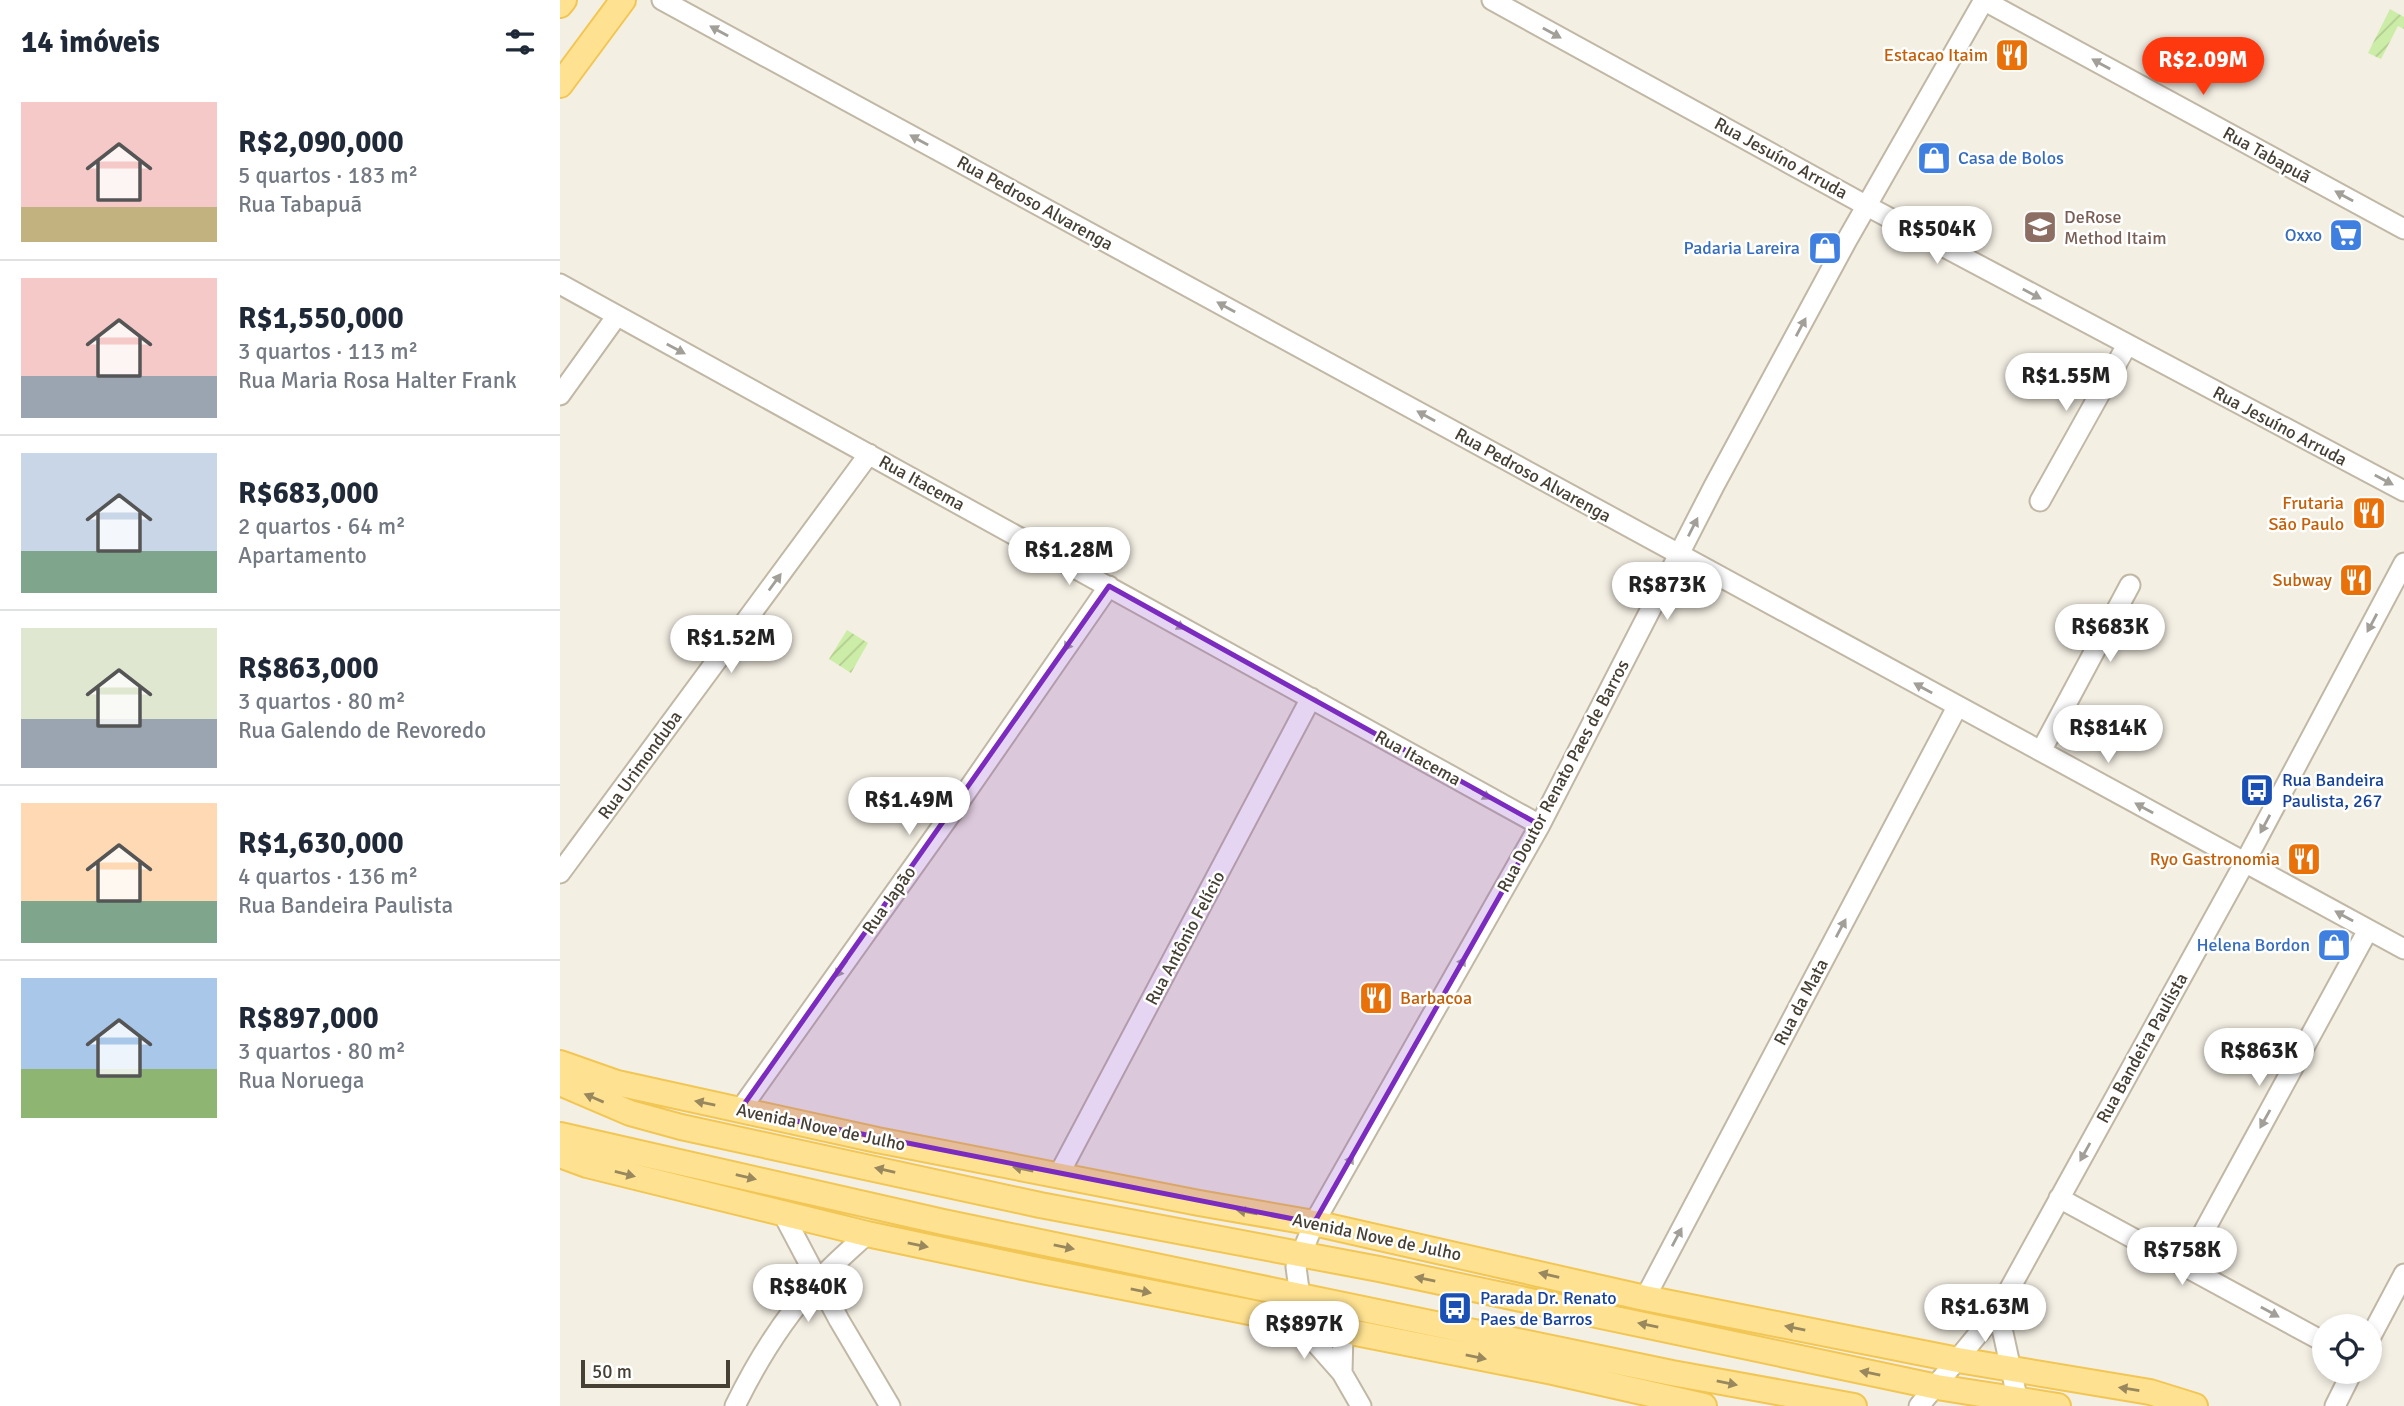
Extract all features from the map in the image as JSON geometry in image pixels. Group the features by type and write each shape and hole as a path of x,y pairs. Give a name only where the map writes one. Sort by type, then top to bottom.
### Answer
{"main road":[{"path":"560,5 564,0"},
{"path":"560,85 623,0"},
{"name":"Avenida Nove de Julho","path":"560,1063 617,1083 740,1110 1058,1176 1314,1223 1645,1298 1958,1360 2150,1392 2195,1406"},
{"name":"Avenida Nove de Julho","path":"560,1083 631,1113 681,1127 1040,1205 1300,1254 2018,1403 2058,1406"},
{"path":"560,1135 900,1213 1300,1297 1659,1370 1854,1406"},
{"path":"560,1154 587,1165 867,1234 1553,1372 1704,1406"}],"street":[{"name":"Rua Pedroso Alvarenga","path":"662,0 2404,949"},
{"name":"Rua Jesuíno Arruda","path":"1492,0 1867,206 2404,491"},
{"name":"Rua Doutor Renato Paes de Barros","path":"1300,1297 1296,1267 1314,1223 1540,825 1714,486 1983,0"},
{"name":"Rua Tabapuã","path":"1983,0 2404,229"},
{"name":"Rua Itacema","path":"560,284 1540,825"},
{"path":"560,395 616,317"},
{"path":"2040,501 2127,345"},
{"name":"Rua Urimonduba","path":"560,873 869,454"},
{"name":"Rua Bandeira Paulista","path":"1919,1406 1998,1310 2245,862 2404,563"},
{"path":"2041,751 2130,585"},
{"name":"Rua Japão","path":"740,1110 1109,586"},
{"name":"Rua Antônio Felício","path":"1058,1176 1311,698"},
{"name":"Rua da Mata","path":"1645,1298 1957,707"},
{"path":"2185,1266 2368,930"},
{"path":"2059,1198 2312,1335"},
{"path":"783,1214 817,1281 890,1406"},
{"path":"735,1406 775,1335 817,1281 867,1234"},
{"path":"2382,1317 2402,1281"},
{"path":"1998,1310 2018,1403"},
{"path":"1297,1322 1342,1373 1361,1406"},
{"path":"1342,1373 1343,1331"},
{"path":"2335,1406 2346,1384"}],"highlighted area":[{"path":"1109,586 1540,825 1314,1223 740,1110"}],"green space":[{"path":"2390,9 2404,17 2404,29 2398,26 2381,59 2368,53"},
{"path":"847,630 868,643 851,673 829,659"}],"place":[{"name":"Estacao Itaim","path":"2012,55"},
{"name":"Casa de Bolos","path":"1934,158"},
{"name":"DeRose Method Itaim","path":"2040,227"},
{"name":"Oxxo","path":"2346,235"},
{"name":"Padaria Lareira","path":"1825,248"},
{"name":"Frutaria São Paulo","path":"2369,513"},
{"name":"Subway","path":"2356,580"},
{"name":"Rua Bandeira Paulista, 267","path":"2257,790"},
{"name":"Ryo Gastronomia","path":"2304,859"},
{"name":"Helena Bordon","path":"2334,945"},
{"name":"Barbacoa","path":"1376,998"},
{"name":"Parada Dr. Renato Paes de Barros","path":"1455,1308"}]}
